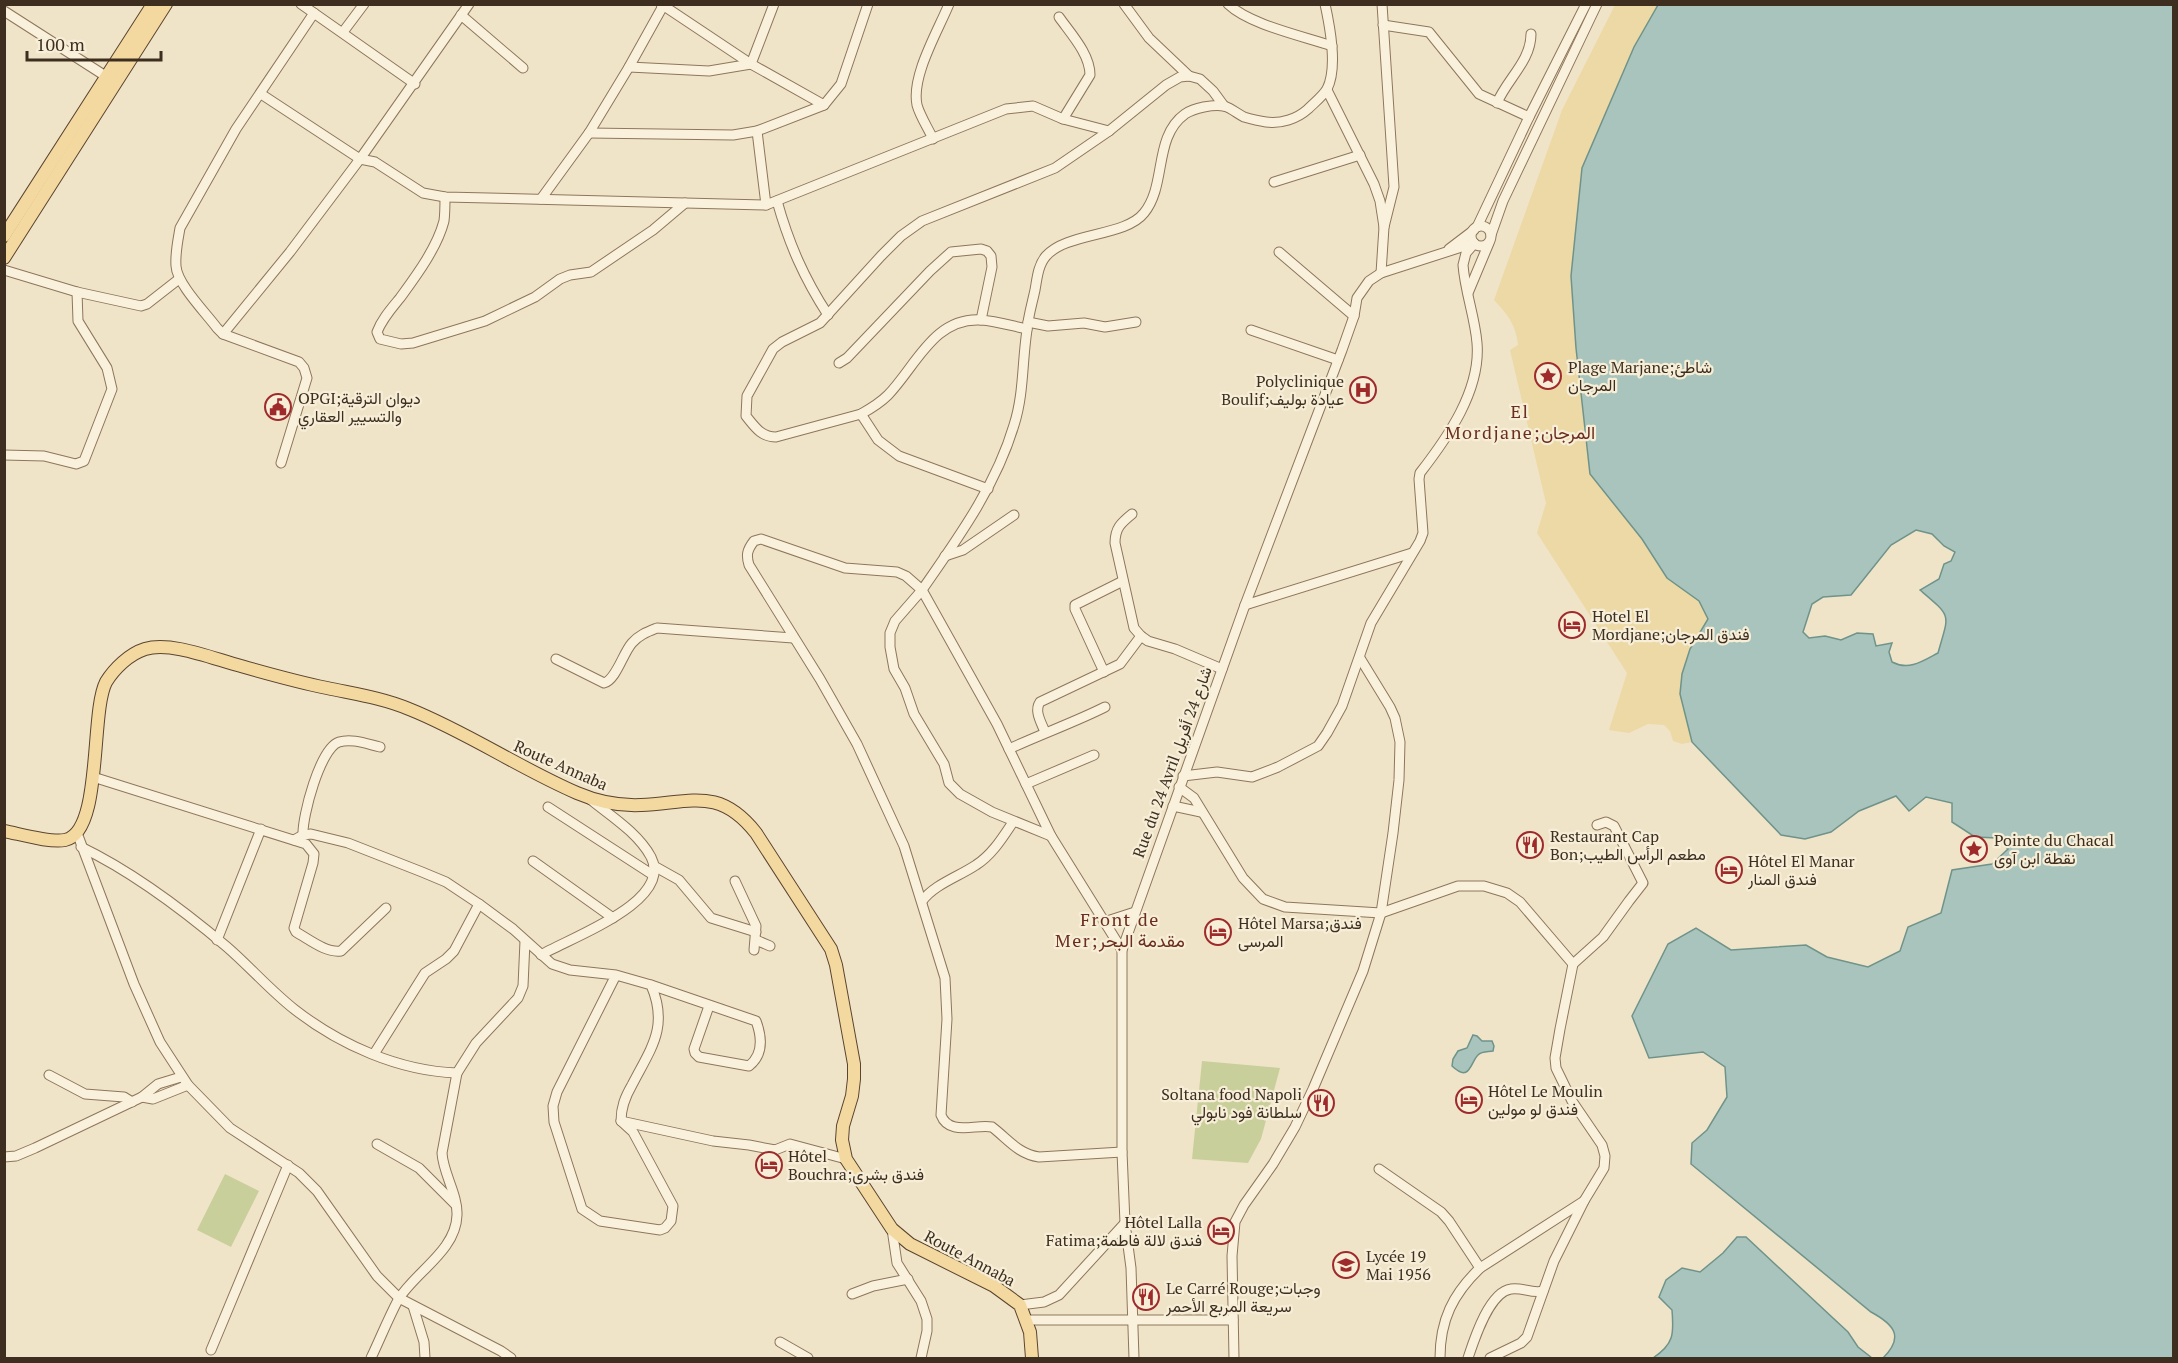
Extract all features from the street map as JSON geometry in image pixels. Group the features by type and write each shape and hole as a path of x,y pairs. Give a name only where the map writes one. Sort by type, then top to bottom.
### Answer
{"main road":[{"path":"4,236 153,4"},
{"path":"4,258 166,4"},
{"name":"Route Annaba","path":"77,833 83,824 93,777 98,714 106,683 116,669 131,656 144,649 158,647 182,650 308,684 365,695 408,708 499,755 604,803 642,805 684,800 712,802 734,812 756,833 820,931 837,964 854,1079 852,1096 843,1126 842,1140 846,1159 892,1229 916,1248 994,1286 1020,1305 1027,1320 1032,1359"},
{"path":"4,831 59,840 66,840 77,833"}],"street":[{"path":"301,4 415,84"},
{"path":"343,32 364,4"},
{"path":"224,334 360,159 415,84 469,4"},
{"path":"751,64 774,4"},
{"path":"589,133 733,135 757,131 824,105 841,84 868,4"},
{"path":"933,139 917,105 916,89 920,72 950,4"},
{"path":"1124,4 1154,44 1189,76"},
{"path":"1228,4 1233,9 1263,24 1332,46"},
{"path":"1136,322 1106,327 1084,323 1028,326 981,320 965,321 949,326 936,335 885,398 861,414 768,437 761,433 746,416 747,396 773,350 782,342 820,323 901,236 922,221 1055,168 1109,131 1180,76 1200,80 1214,91 1224,106 1246,118 1268,123 1287,121 1304,112 1327,90 1332,71 1332,46 1325,4"},
{"path":"1381,273 1384,227 1394,187 1382,4"},
{"path":"1490,239 1480,246 1474,243 1472,235 1586,4"},
{"path":"1467,296 1503,201 1597,4"},
{"path":"541,200 589,133 629,67 662,5 751,64 824,105"},
{"path":"4,11 107,77"},
{"path":"281,463 307,378 306,373 299,362 224,334 179,279 176,267 180,228 236,129 314,13"},
{"path":"461,15 523,68"},
{"path":"1059,17 1082,50 1090,70 1090,75 1064,119"},
{"path":"1383,25 1429,32 1479,94 1529,117"},
{"path":"1497,103 1505,86 1526,58 1531,43 1531,34"},
{"path":"629,67 709,71 751,64"},
{"path":"1327,90 1380,201 1384,227"},
{"path":"261,94 360,159 375,162 423,193 445,197 766,205 1006,109 1033,106 1064,119 1109,131"},
{"path":"1051,836 1014,822 977,804 960,794 949,783 944,764 914,714 894,669 890,647 892,627 901,612 922,590 945,556 988,489 1007,448 1022,389 1028,326 1039,270 1046,256 1061,246 1128,224 1143,215 1153,200 1162,151 1174,127 1185,114 1200,108 1224,106"},
{"path":"757,131 766,205"},
{"path":"1274,183 1360,155"},
{"path":"445,197 444,219 440,232 407,287 381,322 377,333 381,339 401,344 414,343 485,321 535,297 560,279 591,272 652,230 685,203"},
{"path":"777,201 788,240 809,286 828,315"},
{"path":"1445,252 1476,228 1486,228 1490,239"},
{"path":"1183,776 1217,772 1252,777 1312,750 1322,741 1336,718 1371,623 1423,533 1420,473 1454,424 1467,398 1476,369 1477,343 1467,296 1464,259 1474,243"},
{"name":"Rue du 24 Avril شارع 24 أفريل","path":"1134,1359 1131,1268 1125,1223 1122,1152 1122,950 1245,605 1354,316 1356,298 1369,281 1381,273 1474,243"},
{"path":"839,363 847,358 951,252 981,249 987,251 991,256 992,267 981,320"},
{"path":"1279,252 1354,316"},
{"path":"4,270 77,292 141,306 147,304 179,279"},
{"path":"4,454 44,456 76,464 84,460 112,389 107,368 78,321 77,292"},
{"path":"1251,330 1338,360"},
{"path":"861,414 878,440 899,456 988,489"},
{"path":"1132,514 1120,524 1115,533 1115,543 1134,628 1148,641 1175,649 1222,669"},
{"path":"945,556 963,550 1014,515"},
{"path":"1122,950 1051,836 998,724 922,590 906,576 897,572 844,568 761,539 753,541 746,556 749,566 820,679 857,744 897,828 922,902 945,978 947,1019 941,1115 944,1122 948,1126 957,1128 992,1127 1018,1151 1039,1157 1122,1152"},
{"path":"1245,605 1412,553"},
{"path":"1104,672 1075,605 1123,581"},
{"path":"556,658 604,683 613,678 631,645 641,634 657,628 794,638"},
{"path":"1045,732 1037,713 1037,706 1040,702 1124,661 1141,636"},
{"path":"1234,1359 1232,1256 1235,1222 1273,1164 1314,1089 1363,970 1381,913 1399,780 1400,741 1390,707 1360,658"},
{"path":"1009,749 1105,707"},
{"path":"299,837 303,818 322,764 332,747 337,742 347,741 380,747"},
{"path":"1026,784 1094,754"},
{"path":"93,777 261,829 299,837 311,834 348,843 446,882 479,904 560,968 616,975 756,1021 761,1047 753,1064 749,1066 699,1057 695,1053 694,1049 709,1006"},
{"path":"1179,787 1194,798 1243,878 1263,899 1285,906 1381,913 1458,886 1473,885 1495,888 1520,902 1573,964"},
{"path":"541,955 613,918 647,891 654,870 644,847 636,837 589,798"},
{"path":"1173,806 1201,812"},
{"path":"548,807 654,870 679,880 711,918 755,941 770,946"},
{"path":"922,902 945,882 983,859 1014,822"},
{"path":"1490,1359 1521,1343 1527,1337 1562,1242 1604,1168 1605,1156 1602,1145 1572,1101 1556,1068 1560,1029 1573,964 1604,937 1643,884 1614,826 1606,822 1597,825"},
{"path":"217,940 261,829"},
{"path":"77,833 134,984 160,1042 181,1077 230,1128 288,1165 317,1191 377,1276 399,1298 501,1351 511,1359"},
{"path":"299,837 314,854 294,923 296,933 328,950 341,951 386,908"},
{"path":"81,847 120,867 217,940 294,1009 336,1038 415,1068 457,1074"},
{"path":"533,861 613,918"},
{"path":"735,881 754,920 755,941"},
{"path":"374,1054 425,973 454,951 479,904"},
{"path":"1104,922 1135,912"},
{"path":"371,1359 399,1298 446,1245 455,1229 458,1213 443,1164 442,1153 457,1074 476,1043 518,998 523,986 525,941"},
{"path":"616,975 556,1092 553,1106 554,1122 582,1209 600,1221 660,1230 671,1221 674,1206 633,1132 621,1120 624,1099 654,1041 659,1026 658,1001 651,985"},
{"path":"49,1075 85,1094 118,1096 132,1102"},
{"path":"4,1157 16,1156 35,1148 142,1097 158,1084 181,1077"},
{"path":"142,1097 153,1099 188,1085"},
{"path":"621,1120 713,1141 775,1150 790,1144 846,1159"},
{"path":"376,1144 419,1168 455,1205"},
{"path":"211,1350 288,1165"},
{"path":"1379,1169 1441,1212 1480,1268"},
{"path":"1440,1359 1442,1332 1450,1308 1460,1289 1480,1268 1584,1201"},
{"path":"1020,1305 1044,1302 1059,1295 1125,1223"},
{"path":"892,1229 897,1263 921,1302 927,1319 921,1359"},
{"path":"852,1294 873,1286 908,1279"},
{"path":"1468,1359 1489,1309 1497,1296 1512,1289 1543,1291"},
{"path":"413,1306 424,1342 425,1359"},
{"path":"1027,1320 1233,1320"},
{"path":"780,1342 808,1359"}],"green space":[{"path":"1202,1061 1280,1068 1261,1139 1248,1163 1192,1159"},
{"path":"225,1174 259,1191 231,1247 197,1230"}],"sand":[{"name":"Plage Marjane;شاطئ المرجان","path":"1615,5 1658,5 1634,47 1576,348 1583,402 1642,539 1667,578 1699,601 1708,619 1690,649 1680,693 1692,742 1682,744 1673,741 1670,731 1664,725 1648,724 1629,733 1609,730 1627,673 1537,533 1546,503 1510,350 1518,345 1517,338 1510,321 1494,300 1562,110"}],"water":[{"path":"1658,5 2173,5 2173,1358 1883,1358 1895,1338 1891,1327 1691,1164 1692,1143 1707,1130 1727,1097 1725,1067 1703,1052 1649,1058 1632,1016 1668,944 1696,928 1731,950 1806,945 1827,957 1868,967 1900,951 1908,927 1941,913 1952,870 1992,864 2008,849 1997,838 1975,837 1952,822 1952,803 1926,797 1909,811 1896,796 1859,811 1831,832 1805,839 1781,835 1692,742 1680,694 1682,674 1690,649 1708,619 1699,601 1667,578 1642,539 1590,474 1576,348 1571,276 1582,168 1634,47","holes":["1916,530 1932,534 1944,546 1955,552 1951,561 1944,564 1939,579 1920,590 1938,606 1946,617 1938,653 1916,664 1904,666 1892,662 1889,652 1892,643 1876,646 1873,634 1857,633 1841,640 1825,636 1809,638 1803,632 1812,604 1823,597 1851,595 1891,545"]},
{"path":"1473,1035 1482,1041 1492,1041 1493,1051 1480,1054 1475,1058 1469,1070 1463,1073 1452,1066 1453,1059 1458,1051 1467,1048"},
{"path":"1737,1237 1746,1237 1848,1332 1858,1347 1872,1358 1653,1358 1669,1343 1673,1326 1672,1310 1659,1297 1666,1280 1682,1268 1700,1272 1723,1253"}],"place":[{"name":"Plage Marjane;شاطئ المرجان","path":"1548,376"},
{"name":"Polyclinique Boulif;عيادة بوليف","path":"1363,390"},
{"name":"OPGI;ديوان الترقية والتسيير العقاري","path":"278,407"},
{"name":"Hotel El Mordjane;فندق المرجان","path":"1572,625"},
{"name":"Restaurant Cap Bon;مطعم الرأس الطيب","path":"1530,845"},
{"name":"Pointe du Chacal نقطة ابن آوى","path":"1974,849"},
{"name":"Hôtel El Manar فندق المنار","path":"1729,870"},
{"name":"Hôtel Marsa;فندق المرسى","path":"1218,932"},
{"name":"Hôtel Le Moulin فندق لو مولين","path":"1469,1100"},
{"name":"Soltana food Napoli سلطانة فود نابولي","path":"1321,1103"},
{"name":"Hôtel Bouchra;فندق بشرى","path":"769,1165"},
{"name":"Hôtel Lalla Fatima;فندق لالة فاطمة","path":"1221,1231"},
{"name":"Lycée 19 Mai 1956","path":"1346,1265"},
{"name":"Le Carré Rouge;وجبات سريعة المربع الأحمر","path":"1146,1297"}],"district":[{"name":"El Mordjane;المرجان","path":"1520,421"},
{"name":"Front de Mer;مقدمة البحر","path":"1120,929"}]}
